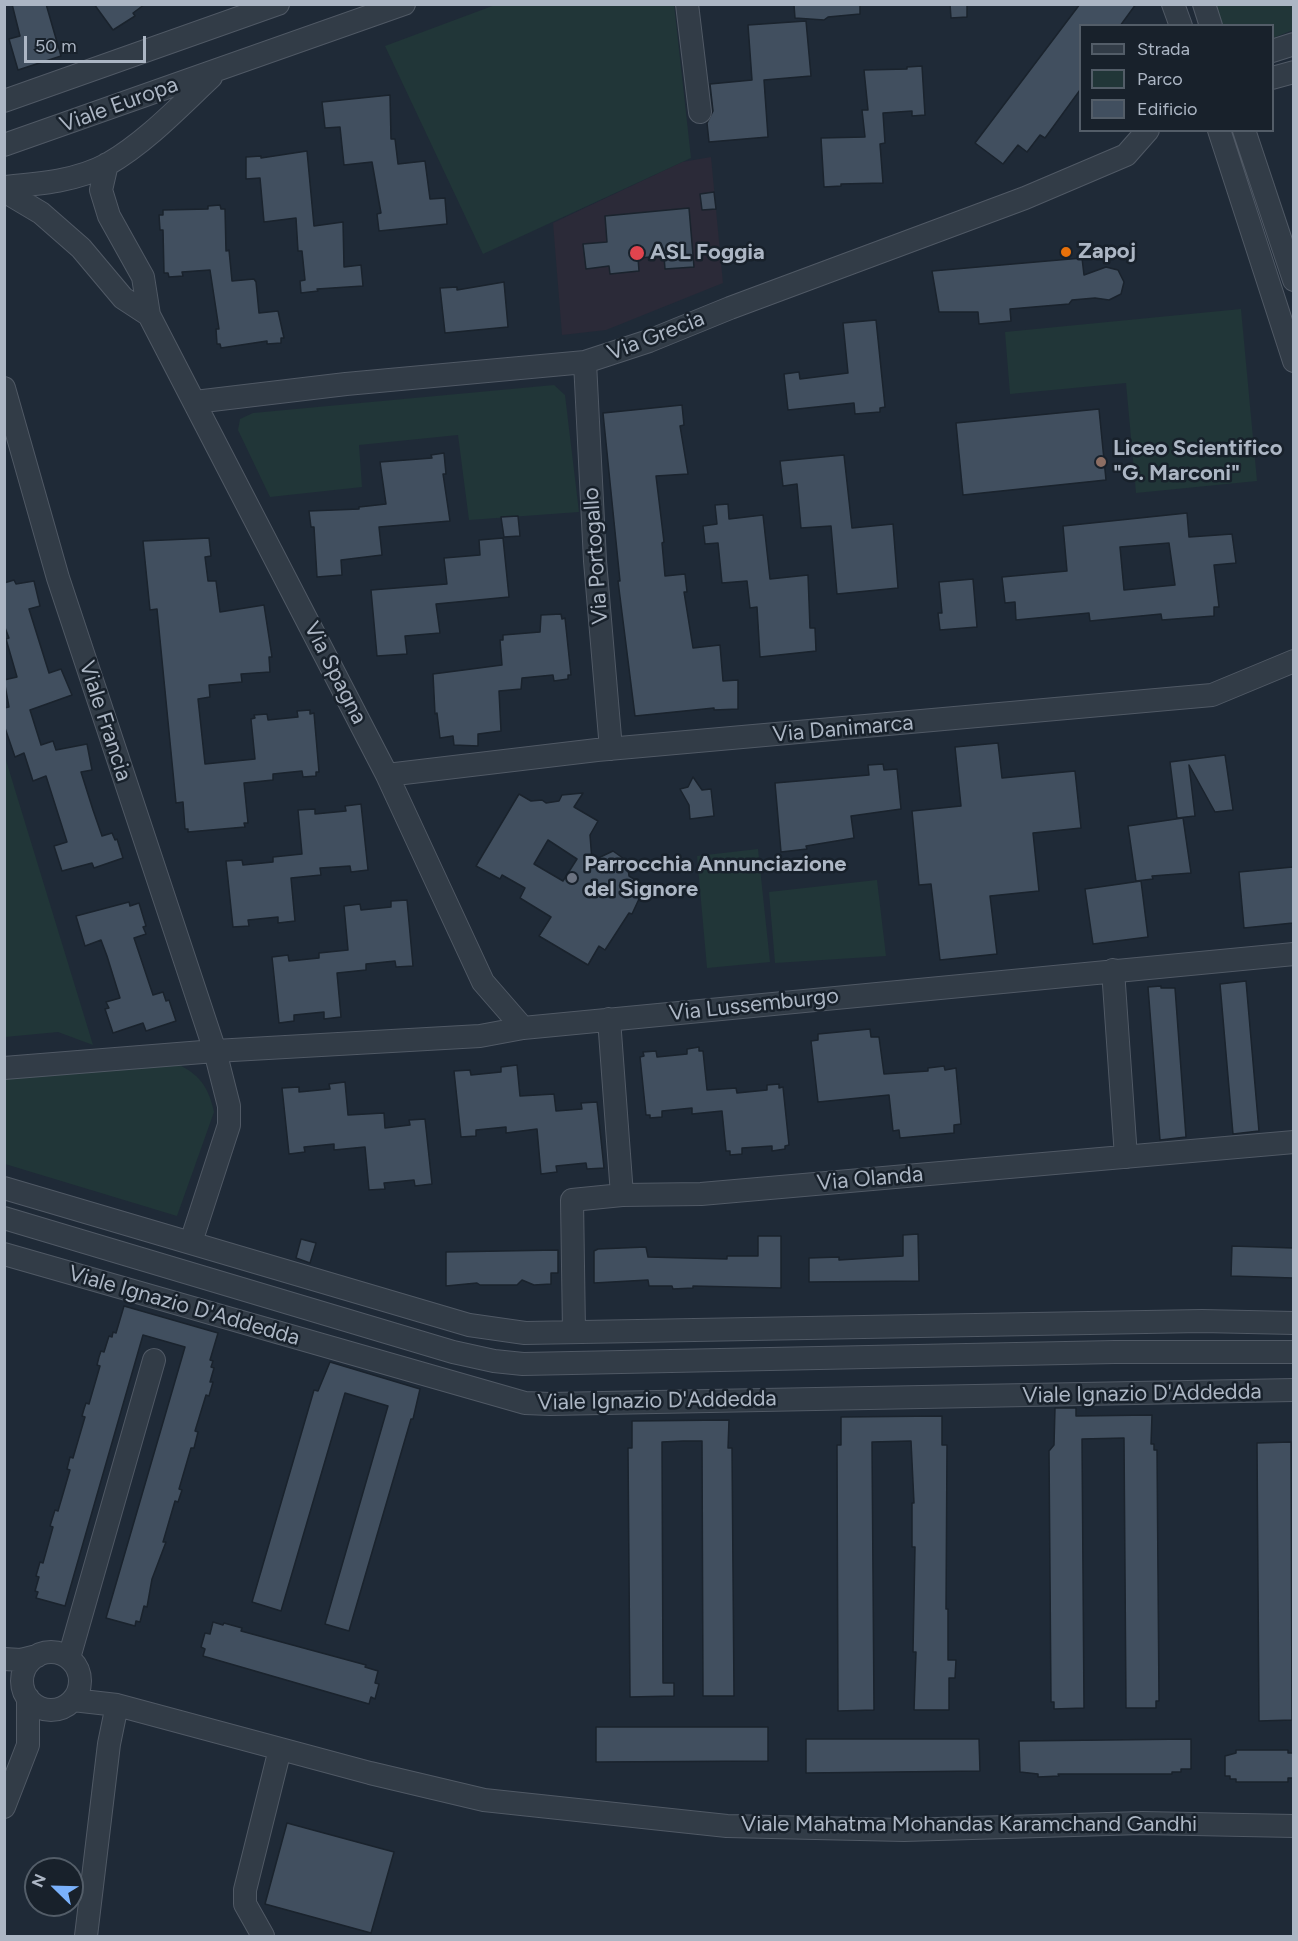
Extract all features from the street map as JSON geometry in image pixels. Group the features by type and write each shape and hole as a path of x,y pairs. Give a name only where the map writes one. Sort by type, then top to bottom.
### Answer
{"street":[{"name":"Viale Europa","path":"4,101 278,4"},
{"name":"Viale Europa","path":"4,145 219,69 379,9 404,4"},
{"path":"687,4 700,112"},
{"path":"1173,4 1180,24"},
{"path":"1204,4 1210,24"},
{"path":"1274,50 1293,44"},
{"path":"4,189 46,184 107,164 131,148 219,69"},
{"path":"1274,77 1293,72"},
{"name":"Via Grecia","path":"195,402 346,384 585,362 650,341 730,308 1025,198 1126,155 1146,132"},
{"path":"1220,132 1293,361"},
{"path":"1245,132 1293,280"},
{"name":"Via Spagna","path":"107,164 101,190 109,216 143,277 150,315 387,776 483,982 523,1028"},
{"path":"4,189 41,213 81,248 123,298 150,315"},
{"name":"Via Portogallo","path":"585,362 595,561 611,749"},
{"name":"Viale Francia","path":"4,388 58,578 215,1051 229,1106 229,1125 191,1242"},
{"name":"Via Danimarca","path":"387,776 611,749 1212,695 1293,661"},
{"name":"Via Lussemburgo","path":"4,1068 215,1051 480,1036 523,1028 609,1019 1293,954"},
{"path":"1113,970 1126,1157"},
{"path":"609,1019 622,1195"},
{"name":"Via Olanda","path":"574,1322 572,1200 622,1195 701,1194 1293,1142"},
{"path":"4,1188 469,1325 525,1333 574,1322 717,1330 1202,1321 1293,1323"},
{"name":"Viale Ignazio D'Addedda","path":"4,1218 442,1349 494,1361 523,1364 1049,1353 1293,1352"},
{"path":"183,1272 194,1270 201,1262 199,1248 191,1242"},
{"name":"Viale Ignazio D'Addedda","path":"4,1254 525,1403 1293,1390"},
{"path":"1049,1323 1049,1353"},
{"path":"717,1330 717,1360"},
{"path":"4,1807 28,1745 52,1716 69,1703 80,1685 73,1663 154,1360"},
{"path":"4,1659 21,1660 53,1652 73,1663"},
{"path":"28,1745 24,1671 37,1656"},
{"name":"Viale Mahatma Mohandas Karamchand Gandhi","path":"73,1663 117,1705"},
{"path":"4,1673 41,1708 58,1709 69,1703"},
{"name":"Viale Mahatma Mohandas Karamchand Gandhi","path":"69,1703 117,1705 484,1800 728,1826 904,1830 1142,1824 1293,1826"},
{"path":"86,1936 109,1744 117,1705"},
{"path":"263,1936 245,1904 245,1890 280,1749"}],"shaded area":[{"name":"ASL Foggia","path":"711,157 723,283 606,330 562,335 553,223 682,162"}],"green space":[{"path":"495,5 674,5 691,158 483,254 385,46"},
{"path":"1212,5 1293,5 1293,30 1274,38 1274,24 1221,24"},
{"path":"1241,309 1257,481 1136,493 1126,383 1010,394 1005,332"},
{"path":"554,385 565,395 579,512 469,520 458,435 359,445 362,487 270,497 238,430 240,419 253,413"},
{"path":"4,757 93,1045 58,1032 5,1037"},
{"path":"758,849 770,962 707,968 697,856"},
{"path":"877,880 886,956 775,963 769,892"},
{"path":"168,1060 199,1079 208,1093 214,1112 177,1216 5,1164 5,1073"}],"building":[{"path":"12,4 46,4 61,56 18,70 9,39 20,36"},
{"path":"94,4 145,4 133,13 135,16 113,30"},
{"path":"796,4 860,4 860,14 828,17 824,20 795,18 794,5"},
{"path":"950,4 967,4 967,17 951,18"},
{"path":"1080,4 1136,4 1121,24 1079,24 1079,91 1045,138 1040,135 1027,152 1018,145 1003,164 975,143"},
{"path":"806,21 811,76 764,80 768,137 709,142 707,123 713,111 710,84 752,80 748,25"},
{"path":"922,66 925,115 912,116 912,111 883,113 885,143 880,144 883,183 841,184 841,186 824,187 821,138 865,137 862,110 868,110 864,70 907,69 907,67"},
{"path":"390,95 391,139 395,139 398,164 425,161 430,199 445,198 447,224 379,231 377,214 381,213 372,162 344,165 340,127 325,128 322,102"},
{"path":"307,151 314,226 343,222 344,267 361,265 363,286 317,289 318,291 301,293 300,281 305,280 302,251 298,251 296,218 264,222 260,178 246,179 246,157 261,156 261,158"},
{"path":"714,192 716,209 702,210 700,194"},
{"path":"220,205 221,209 225,209 226,251 229,250 232,281 254,279 259,313 278,311 284,338 281,338 281,343 267,344 267,341 221,348 220,344 217,344 216,329 219,329 210,270 182,272 183,276 169,277 168,273 164,273 163,230 160,230 159,215 163,215 163,210 208,209 208,206"},
{"path":"689,208 694,267 665,269 664,256 638,258 639,271 610,274 609,266 586,269 583,244 607,242 605,216"},
{"path":"1082,258 1084,275 1106,267 1118,270 1124,282 1121,294 1109,300 1095,298 1072,300 1069,304 1010,309 1011,321 979,324 978,312 939,312 932,271"},
{"path":"504,282 508,327 445,333 440,288 457,287 457,290"},
{"path":"876,320 885,407 880,408 880,412 855,414 854,403 788,410 784,374 799,372 800,379 848,373 843,323"},
{"path":"682,405 684,425 680,426 688,474 656,476 664,542 662,543 665,576 685,574 687,592 684,592 693,648 720,645 723,681 738,680 738,709 714,710 714,708 635,716 618,581 620,581 603,413"},
{"path":"1099,409 1106,480 963,495 956,423"},
{"path":"444,453 446,474 443,474 450,521 379,527 382,555 341,560 342,575 317,577 314,527 311,527 309,511 359,509 359,507 386,504 380,462 432,458 431,455"},
{"path":"844,455 852,528 893,524 898,588 837,594 831,526 801,528 797,484 783,486 780,461"},
{"path":"728,504 729,519 763,515 770,579 808,575 810,628 815,628 816,651 760,657 757,607 750,608 747,581 722,583 718,543 705,544 703,526 717,524 715,505"},
{"path":"1187,513 1189,537 1232,534 1236,563 1214,565 1219,607 1214,607 1214,616 1162,620 1161,614 1090,621 1089,613 1016,620 1015,602 1005,603 1002,577 1067,571 1063,526","holes":["1169,543 1175,585 1124,590 1120,547"]},
{"path":"518,516 520,536 504,537 501,517"},
{"path":"209,538 211,556 205,557 208,581 216,581 220,612 264,605 272,657 269,657 270,672 241,674 242,682 209,685 210,697 198,699 205,764 255,759 251,719 255,718 254,715 267,714 268,720 298,717 297,711 310,710 310,714 314,713 319,772 316,772 316,776 303,777 302,771 273,774 273,780 244,783 248,823 244,823 245,827 188,832 188,829 185,829 183,802 176,803 157,609 150,610 143,541"},
{"path":"503,538 509,597 436,604 440,633 405,636 407,654 377,656 371,590 447,584 444,558 480,555 479,540"},
{"path":"973,579 977,627 940,630 938,613 942,613 939,582"},
{"path":"14,580 16,584 34,581 40,606 29,609 49,673 61,669 72,695 30,710 41,745 53,741 56,750 87,744 92,770 81,772 93,810 102,836 112,833 115,840 117,839 123,858 94,868 92,863 62,871 54,846 67,842 46,776 33,781 24,753 15,757 4,725 4,708 9,707 4,680 17,677 4,625 4,583"},
{"path":"561,614 562,619 565,618 571,675 568,675 568,679 554,681 553,675 522,678 521,689 499,691 501,731 478,734 478,746 454,745 453,736 440,738 437,713 435,714 433,674 502,665 500,640 503,640 503,635 540,632 541,615"},
{"path":"998,743 1002,778 1075,771 1081,828 1033,833 1039,891 990,896 997,954 940,960 931,884 919,885 912,811 961,806 955,747"},
{"path":"1225,755 1233,810 1215,812 1189,765 1195,816 1177,818 1170,762"},
{"path":"883,764 884,770 897,769 901,809 851,816 854,838 806,846 807,849 781,852 775,783 869,775 868,765"},
{"path":"693,777 702,790 711,789 714,816 690,819 689,805 680,789 688,787"},
{"path":"583,793 574,807 598,821 590,835 592,861 613,851 627,861 629,876 645,886 632,914 629,913 605,950 599,946 588,965 539,936 551,917 520,898 525,888 502,875 500,879 476,866 519,794 531,801 542,800 546,803 559,801 562,795","holes":["548,840 577,859 563,881 534,864"]},
{"path":"361,804 368,870 351,872 350,866 320,868 321,875 291,878 295,921 278,923 278,917 248,920 249,926 233,927 226,861 242,860 243,865 273,862 273,857 302,854 298,810 315,809 315,814 346,811 345,806"},
{"path":"1183,818 1191,873 1152,876 1153,879 1136,881 1128,826"},
{"path":"1293,867 1293,923 1244,928 1239,872"},
{"path":"1141,881 1148,937 1093,944 1085,889"},
{"path":"407,900 413,966 396,967 395,961 366,964 366,970 337,973 341,1017 324,1019 324,1012 294,1015 294,1021 279,1023 272,957 288,955 289,961 319,958 319,953 348,950 344,906 360,904 361,910 391,907 391,901"},
{"path":"129,902 130,906 139,903 146,926 143,927 146,934 134,938 153,995 163,992 166,1001 169,1000 176,1021 146,1031 143,1023 113,1033 105,1009 109,1008 106,1002 120,998 107,956 101,940 85,946 76,916"},
{"path":"1246,981 1259,1131 1233,1134 1220,984"},
{"path":"1161,986 1161,988 1175,988 1186,1137 1160,1140 1148,987"},
{"path":"870,1029 871,1037 879,1037 884,1074 928,1071 928,1068 944,1066 945,1070 956,1068 961,1124 954,1125 954,1133 900,1138 899,1130 893,1131 889,1095 818,1102 811,1041 818,1040 818,1034"},
{"path":"699,1047 699,1051 703,1051 707,1090 736,1088 737,1093 767,1090 767,1085 779,1084 779,1088 783,1087 789,1145 785,1146 785,1149 772,1151 772,1146 742,1148 742,1154 730,1155 730,1151 726,1151 722,1111 692,1114 692,1108 662,1111 662,1117 650,1118 650,1115 646,1115 640,1057 644,1056 643,1052 656,1051 657,1057 687,1054 687,1049"},
{"path":"517,1065 520,1096 554,1094 556,1111 582,1109 581,1103 597,1102 604,1168 587,1169 586,1163 556,1166 557,1172 541,1174 537,1129 506,1133 506,1127 476,1130 476,1136 461,1137 454,1071 470,1070 471,1075 501,1072 501,1067"},
{"path":"345,1082 348,1115 384,1113 385,1128 410,1125 409,1120 425,1119 432,1184 415,1186 414,1180 384,1183 385,1189 369,1190 365,1147 334,1150 334,1144 304,1147 305,1152 289,1154 282,1088 299,1087 299,1092 330,1089 329,1084"},
{"path":"918,1234 919,1281 809,1282 809,1258 839,1257 839,1260 903,1256 903,1235"},
{"path":"758,1236 781,1236 781,1288 693,1286 693,1288 673,1289 672,1286 649,1286 648,1280 594,1283 594,1251 598,1249 646,1247 648,1257 727,1259 727,1256 758,1256"},
{"path":"301,1239 316,1243 310,1263 296,1258"},
{"path":"1232,1246 1293,1248 1293,1278 1231,1276"},
{"path":"558,1250 558,1273 551,1273 551,1284 534,1285 522,1280 517,1285 480,1285 477,1283 446,1286 446,1252"},
{"path":"124,1306 218,1333 210,1360 213,1361 211,1367 214,1368 210,1382 213,1382 209,1396 206,1395 195,1431 198,1432 194,1448 191,1448 179,1489 182,1490 178,1502 175,1501 163,1542 166,1542 152,1579 147,1607 144,1606 140,1622 136,1621 135,1626 106,1618 185,1347 143,1335 65,1606 36,1598 38,1592 35,1591 39,1577 36,1576 40,1562 43,1563 53,1527 50,1526 55,1510 58,1511 70,1470 67,1469 70,1457 73,1458 85,1417 82,1416 84,1409 86,1403 89,1404 100,1366 97,1365 99,1357 101,1351 104,1352 109,1336 112,1337 113,1332 116,1333"},
{"path":"330,1362 420,1389 349,1631 325,1624 388,1406 345,1393 281,1611 252,1602 314,1390 318,1391"},
{"path":"1055,1408 1076,1408 1076,1416 1152,1415 1151,1444 1154,1444 1154,1450 1157,1450 1159,1701 1156,1701 1156,1708 1126,1708 1124,1438 1082,1439 1084,1708 1054,1709 1054,1702 1051,1702 1049,1451 1054,1445"},
{"path":"942,1416 942,1445 947,1445 948,1660 956,1660 955,1678 949,1678 949,1710 914,1710 915,1547 912,1547 912,1503 914,1503 911,1441 872,1442 874,1710 838,1711 837,1445 841,1445 841,1417"},
{"path":"729,1420 728,1448 732,1448 734,1696 703,1696 702,1441 683,1441 662,1442 663,1683 674,1683 674,1696 630,1697 628,1448 632,1448 632,1421"},
{"path":"1291,1442 1292,1720 1259,1721 1257,1443"},
{"path":"213,1622 242,1628 241,1631 366,1665 365,1667 378,1671 375,1683 379,1684 375,1699 371,1697 369,1704 203,1656 205,1649 201,1647 205,1633 210,1634"},
{"path":"596,1727 768,1727 768,1761 596,1762"},
{"path":"806,1739 979,1739 980,1771 806,1773"},
{"path":"1191,1739 1191,1769 1181,1769 1181,1772 1172,1772 1172,1774 1058,1774 1059,1776 1038,1777 1038,1774 1020,1772 1019,1741"},
{"path":"1236,1750 1288,1750 1288,1753 1293,1753 1293,1778 1288,1778 1288,1782 1236,1782 1236,1779 1225,1776 1225,1756 1236,1753"},
{"path":"287,1823 394,1852 371,1933 265,1904"}],"place":[{"name":"Zapoj","path":"1066,252"},
{"name":"ASL Foggia","path":"637,253"},
{"name":"Liceo Scientifico \"G. Marconi\"","path":"1101,462"},
{"name":"Parrocchia Annunciazione del Signore","path":"572,878"}]}
